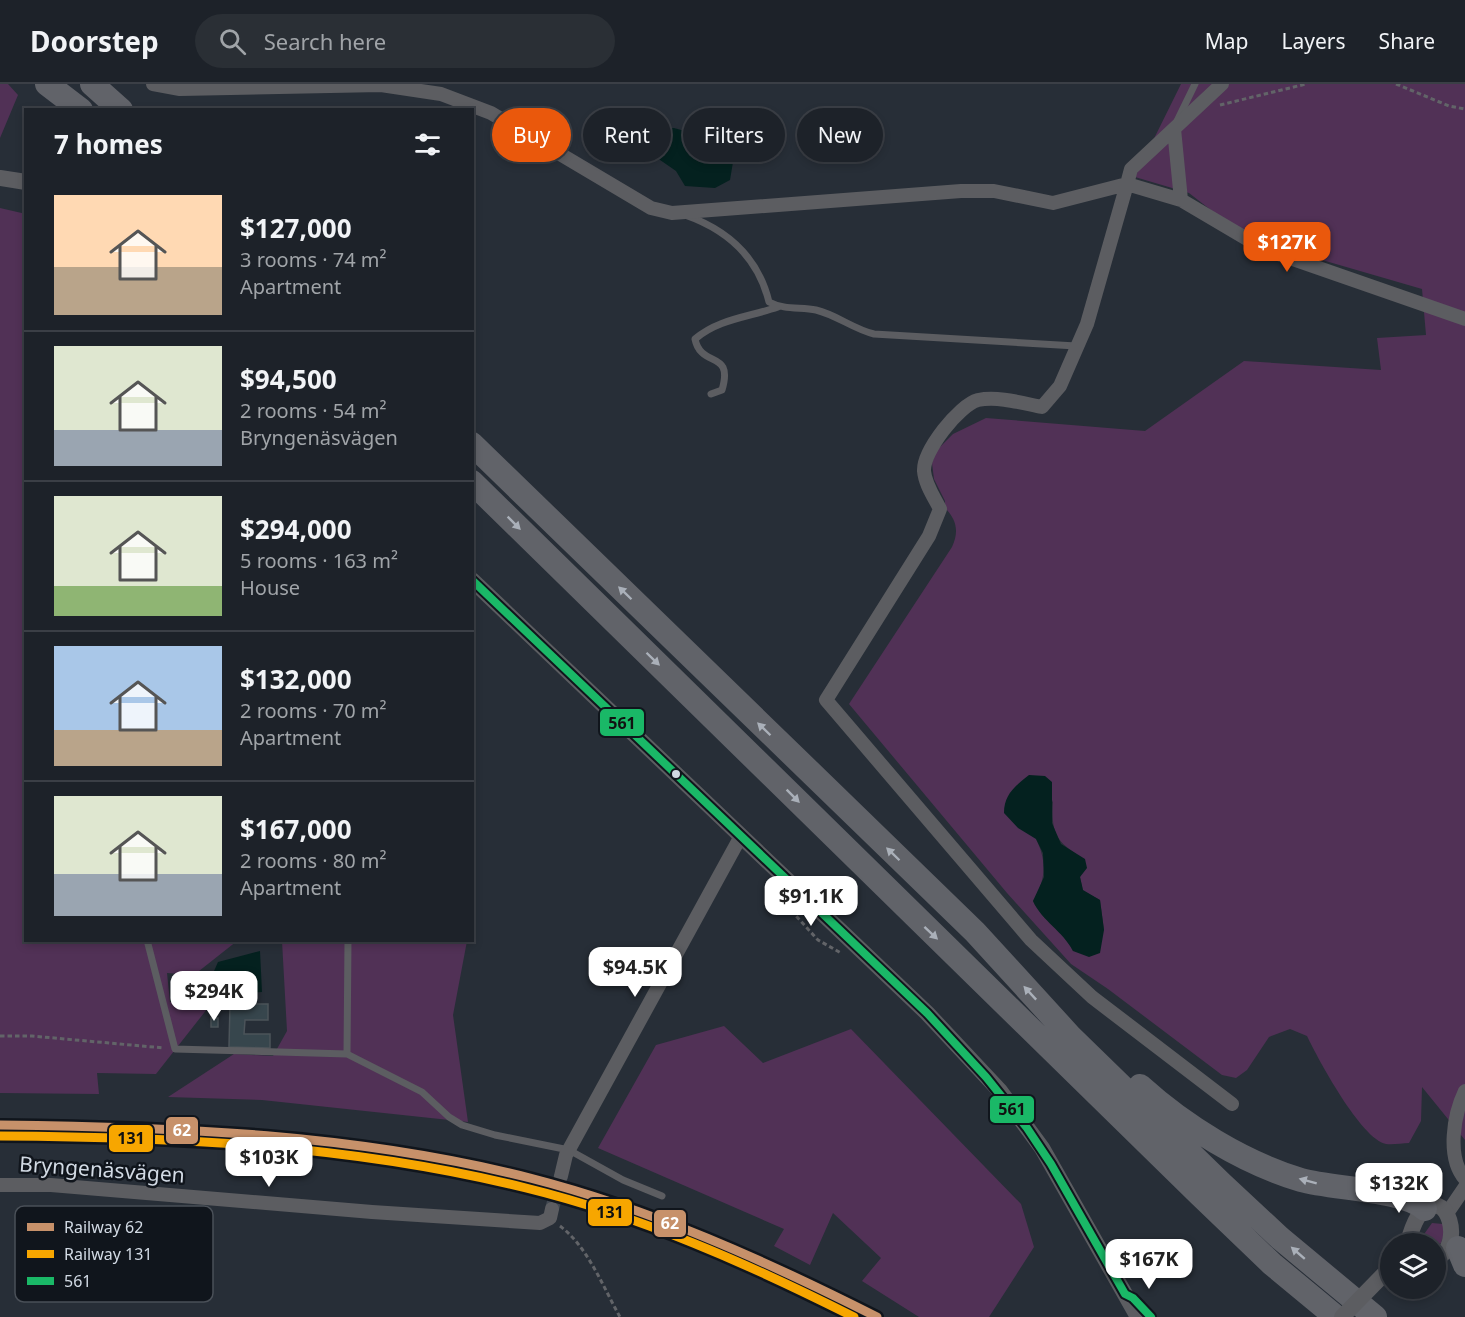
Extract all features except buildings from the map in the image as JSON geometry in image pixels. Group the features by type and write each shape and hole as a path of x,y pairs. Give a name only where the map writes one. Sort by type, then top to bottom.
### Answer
{"highway":[{"path":"47,84 78,108"},
{"path":"92,84 120,108"},
{"path":"474,446 975,932 1070,1036 1280,1238 1375,1317"},
{"path":"474,484 1200,1195 1272,1264 1336,1317"},
{"path":"1070,1036 1104,1054 1146,1092 1234,1151 1298,1179 1405,1198 1425,1209"}],"street":[{"path":"153,84 180,89 381,85 441,94 491,113 651,208 676,212 961,191 994,191 1053,203 1127,184 1181,200 1264,249 1465,319"},
{"path":"1222,84 1131,169 1087,324 1060,386 1042,407 1005,400 976,400 947,424 928,454 924,468 940,509 929,536 826,700 1030,940 1092,997 1232,1104"},
{"path":"1174,129 1181,200"},
{"path":"0,178 24,183"},
{"path":"474,582 927,1013 1000,1091 1042,1148 1138,1317"},
{"path":"561,1176 569,1150 741,836"},
{"path":"1465,1091 1458,1111 1454,1142 1458,1166 1465,1179"},
{"name":"Bryngenäsvägen","path":"0,1185 51,1185 372,1212 540,1223 551,1213"},
{"path":"1450,1209 1465,1186"},
{"path":"1411,1233 1416,1218 1425,1209 1435,1205 1450,1209 1461,1223 1462,1257 1446,1256"},
{"path":"1342,1317 1380,1277"},
{"path":"1352,1317 1380,1288"},
{"path":"1125,1294 1133,1298 1151,1317"}],"lane":[{"path":"1174,129 1195,84"},
{"path":"676,212 713,227 735,242 760,274 769,302 778,307"},
{"path":"711,394 722,390 725,377 724,367 717,359 705,357 697,349 695,339 705,329 778,307 816,310 860,331 874,334 1076,346"},
{"path":"147,942 174,1049 347,1054 422,1092 449,1117 462,1125 495,1135 569,1150 583,1155 623,1180 662,1196"},
{"path":"347,1054 348,942"}],"path":[{"path":"1194,111 1306,84"},
{"path":"1396,84 1449,106 1465,109"},
{"path":"765,882 818,940 844,954"},
{"path":"0,1036 32,1036 174,1049"},
{"path":"551,1213 569,1233 591,1265 620,1317"}],"shaded area":[{"path":"0,84 8,84 18,95 0,138"},
{"path":"1181,84 1465,84 1465,1140 1422,1087 1421,1121 1409,1143 1386,1144 1376,1139 1341,1097 1307,1036 1290,1029 1269,1037 1247,1070 1236,1078 1222,1075 1071,964 1007,893 849,704 954,542 956,526 945,508 945,501 934,479 932,463 937,450 953,434 986,418 1145,431 1244,361 1381,370 1377,338 1426,335 1422,289 1267,244 1225,221 1189,193 1135,177","holes":["1053,800 1053,822 1057,836 1067,848 1085,860 1080,877 1083,891 1100,900 1104,930 1073,951 1033,901 1044,870 1040,847 1036,839"]},
{"path":"671,128 683,131 683,162 733,162 730,180 715,188 685,186 676,171 663,162 671,162"},
{"path":"0,208 24,214 24,942 236,942 194,975 167,973 170,1002 211,1004 156,1074 97,1073 99,1094 0,1093"},
{"path":"1029,775 1045,776 1052,782 1052,823 1061,844 1085,859 1087,868 1080,877 1083,890 1100,900 1104,930 1100,953 1089,957 1073,951 1033,901 1044,877 1043,853 1036,839 1018,828 1004,813 1008,796"},
{"path":"282,942 467,942 453,1015 468,1122 262,1100 168,1097 234,1054 273,1056 287,1031"},
{"path":"260,951 262,992 246,993 250,983 243,982 239,990 221,990 211,978 218,962"},
{"path":"724,1026 763,1063 851,1029 1021,1204 1034,1247 989,1317 919,1317 862,1281 881,1258 833,1213 810,1265 774,1246 784,1229 598,1148 656,1045"},
{"path":"1432,1223 1443,1224 1446,1228 1444,1233 1425,1233"}],"tunnel":[{"path":"552,1209 561,1176"}],"rail line":[{"name":"62","path":"0,1125 134,1128 267,1136 333,1142 465,1163 575,1191 664,1221 793,1276 877,1317"},
{"name":"131","path":"0,1136 133,1138 264,1146 396,1162 461,1173 569,1199 652,1227 734,1260 854,1317"}],"transit line":[{"name":"561","path":"474,582 927,1013 986,1077 1027,1128 1051,1164 1125,1294 1133,1298 1151,1317"}]}
